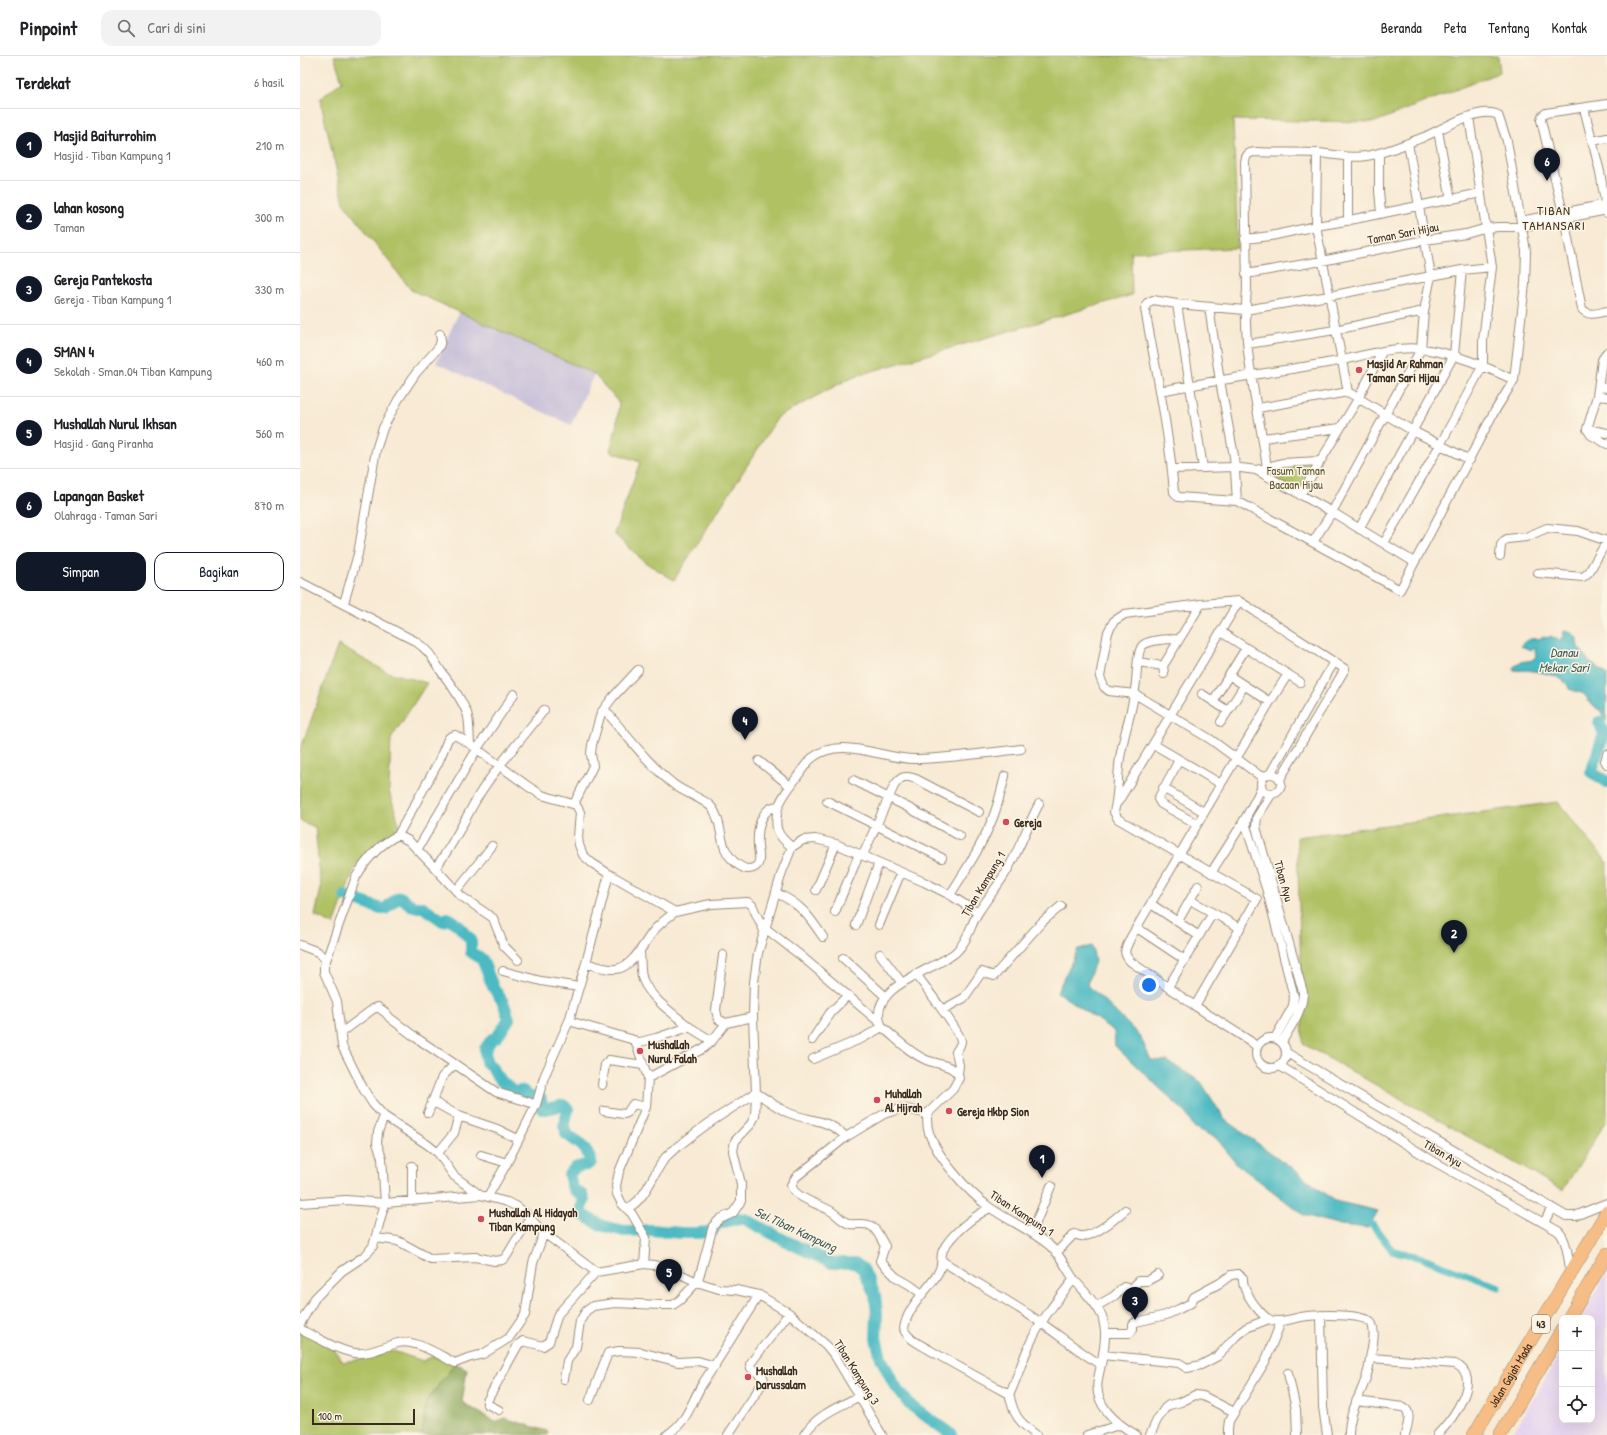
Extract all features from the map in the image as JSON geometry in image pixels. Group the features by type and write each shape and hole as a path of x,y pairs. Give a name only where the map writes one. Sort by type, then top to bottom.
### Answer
{"highway":[{"name":"Jalan Gajah Mada","path":"1474,1435 1571,1275 1607,1212"},
{"path":"1571,1315 1607,1254"},
{"name":"Jalan Gajah Mada","path":"1500,1435 1559,1335"},
{"path":"1528,1345 1546,1357"},
{"path":"1521,1358 1539,1368"}],"street":[{"path":"1607,104 1546,113 1542,116 1541,120 1582,309 1587,314 1607,311"},
{"path":"1584,108 1592,141 1603,172 1607,208"},
{"path":"1267,468 1252,376 1245,310 1245,162 1247,154 1250,152 1318,153 1348,157 1365,157 1380,153 1438,131 1480,113 1492,112 1498,115 1507,141 1526,251 1525,284 1514,380 1493,414 1400,590 1237,501 1178,496 1174,492 1160,391 1145,306 1147,303 1153,300 1177,304 1245,310 1329,296 1462,270 1492,267"},
{"path":"1384,543 1440,446 1483,365 1483,340 1492,267 1469,117"},
{"path":"1438,131 1451,200"},
{"path":"1592,141 1607,138"},
{"path":"1313,542 1332,512 1421,349 1424,311 1431,276 1408,142"},
{"path":"1318,153 1316,226 1348,392 1413,431 1470,460"},
{"path":"1380,153 1380,214"},
{"path":"1348,157 1348,221"},
{"path":"1245,239 1271,236 1316,226 1348,221 1481,193"},
{"name":"Taman Sari Hijau","path":"1246,274 1322,261 1424,240 1466,234 1487,228 1521,224 1607,208"},
{"path":"1359,529 1454,355 1462,270"},
{"path":"1177,304 1203,468"},
{"path":"1209,306 1220,381 1234,456 1237,501"},
{"path":"1248,344 1335,330 1424,311"},
{"path":"344,603 358,554 376,450 383,428 398,400 416,373 439,348 441,341 440,334"},
{"path":"1160,391 1382,352 1421,349 1454,355 1483,365 1514,380"},
{"path":"1300,495 1358,399 1382,352"},
{"path":"1587,429 1597,396 1603,387 1602,360 1607,352"},
{"path":"1258,408 1348,392"},
{"path":"1597,396 1607,397"},
{"path":"1263,438 1340,428"},
{"path":"1587,429 1607,433"},
{"path":"1587,429 1591,435 1607,444"},
{"path":"1172,469 1234,467 1256,470 1282,463 1320,461"},
{"path":"1256,470 1332,512 1414,562"},
{"path":"1500,556 1500,546 1504,540 1526,537 1547,528 1578,531 1607,541 1589,572 1583,577 1538,573"},
{"path":"300,582 344,603 382,625 415,641 432,656 442,673 456,690 467,714 470,744"},
{"path":"1239,601 1169,714 1117,803 1114,812 1116,817 1257,899"},
{"path":"1261,788 1263,792 1270,795 1279,792 1281,788 1280,779 1345,669 1239,601 1201,604 1126,614 1117,618 1108,632 1100,681 1104,687 1109,691 1135,694 1210,739 1266,776 1277,776 1280,779"},
{"path":"1138,662 1164,670 1179,639 1201,604"},
{"path":"1221,632 1300,682"},
{"path":"1117,803 1120,759 1135,694 1140,648 1158,640 1179,639"},
{"path":"1213,702 1246,648"},
{"path":"1211,873 1247,817 1261,788 1260,784 1334,662"},
{"path":"574,804 593,766 591,754 592,745 599,719 613,697 638,670"},
{"path":"1280,1066 1284,1062 1287,1053 1278,1040 1264,1039 1257,1047 1131,962 1126,957 1125,951 1204,812 1288,674"},
{"path":"1230,676 1270,702"},
{"path":"1222,722 1244,686"},
{"path":"417,850 477,749 514,694"},
{"path":"1202,694 1228,711"},
{"path":"604,709 657,770 673,784 702,800 712,809 723,846 732,860 740,866 747,869 753,869 758,865 757,834 763,814 772,806 779,806"},
{"path":"435,868 457,836 483,788 544,710"},
{"path":"484,1196 454,1176 438,1153 422,1140 384,1116 373,1104 342,1046 337,1001 324,972 325,960 356,877 363,865 383,844 398,835 438,763 450,737 458,736 529,787 542,794 578,806 580,812 578,837 583,855 609,874 675,912"},
{"path":"1152,744 1221,784"},
{"path":"792,846 783,840 778,834 776,825 779,806 790,786 807,762 813,757 831,750 853,748 916,760 960,757 1021,749"},
{"path":"1607,754 1605,761 1607,764"},
{"path":"1179,760 1158,798 1159,802 1198,824"},
{"path":"759,761 790,786"},
{"path":"835,912 888,798 900,779 904,776 909,776 979,812"},
{"path":"950,895 986,833 996,808 1005,776"},
{"path":"852,780 960,836"},
{"path":"1163,788 1204,812"},
{"name":"Tiban Ayu","path":"1270,795 1257,817 1256,827 1303,992 1303,1001 1300,1011 1278,1040"},
{"path":"827,801 914,846 942,858"},
{"name":"Tiban Kampung 1","path":"880,1024 878,1010 886,997 902,983 916,974 948,958 964,943 978,913 998,886 1010,866 1029,822 1039,804"},
{"name":"Tiban Ayu","path":"1247,817 1246,826 1267,891 1294,997 1293,1006 1278,1040"},
{"path":"398,835 409,841 456,891 493,918 500,939 510,953 518,960"},
{"path":"564,1379 567,1361 576,1347 580,1321 586,1311 593,1306 615,1303 673,1305 680,1300 697,1282 713,1226 720,1219 733,1213 740,1201 741,1184 733,1151 735,1141 754,1120 756,1093 753,1017 754,982 758,954 785,861 792,846 803,840 815,839 836,844 950,895 978,913"},
{"path":"816,890 836,844"},
{"path":"456,891 492,846"},
{"path":"856,925 879,862"},
{"path":"879,925 901,872"},
{"path":"484,1196 507,1163 538,1100 548,1065 569,1020 586,963 609,874"},
{"path":"1178,922 1198,886"},
{"path":"1195,1006 1257,899 1267,891"},
{"path":"776,893 799,905 808,915 822,937"},
{"path":"1190,900 1240,928"},
{"path":"586,963 615,969 622,968 640,952 661,922 675,912 711,904 748,902 752,906 765,929 800,955 848,995 908,1051 950,1068 958,1074"},
{"path":"1151,904 1199,936"},
{"path":"942,1010 964,998 982,972 994,976 1042,922 1061,906"},
{"path":"1168,987 1213,913"},
{"path":"1137,928 1185,960"},
{"path":"300,945 318,952 325,960"},
{"path":"640,952 643,979 647,987 661,1003 691,1028 712,1041"},
{"path":"880,954 902,983"},
{"path":"723,955 716,1010 718,1019 726,1022 753,1017"},
{"path":"843,958 886,997"},
{"path":"503,971 542,981 579,987"},
{"path":"916,974 961,1039 961,1044 956,1052 959,1065 959,1078 953,1089 927,1114 909,1109 897,1109 884,1114 846,1137 796,1178 793,1181 792,1189 810,1202 830,1210 845,1222 850,1224 869,1224 873,1227 885,1246 880,1261 896,1277 922,1294"},
{"path":"812,1040 830,1013 848,995"},
{"path":"341,1033 373,1009 378,1007 390,1018 496,1092 526,1100 538,1100"},
{"path":"569,1020 629,1038 636,1043 648,1078 646,1107 619,1172 616,1186 617,1194 638,1223 646,1238 644,1264"},
{"path":"648,1078 700,1050 712,1041 726,1022"},
{"path":"813,1059 862,1038 880,1024"},
{"path":"636,1043 686,1028 691,1028"},
{"name":"Tiban Ayu","path":"1257,1047 1257,1058 1264,1066 1275,1068 1280,1066 1433,1161 1562,1234 1571,1275"},
{"name":"Tiban Ayu","path":"1287,1053 1566,1216 1571,1216 1607,1203"},
{"path":"602,1085 605,1064 609,1060 643,1064"},
{"path":"428,1113 443,1074 450,1070 455,1064"},
{"path":"756,1093 788,1112 830,1124 836,1127 846,1137"},
{"path":"627,1209 644,1194 666,1157 703,1126 756,1093"},
{"path":"432,1101 459,1116 497,1129 518,1139"},
{"path":"604,1111 624,1114 627,1113 630,1106 633,1104 646,1107"},
{"name":"Tiban Kampung 1","path":"927,1114 928,1130 939,1152 953,1172 981,1201 990,1208 1032,1232 1052,1247 1074,1279 1097,1306 1104,1318 1106,1340 1098,1380 1098,1398 1103,1407 1118,1424 1136,1435"},
{"path":"300,1324 315,1298 342,1271 366,1256 373,1246 385,1203 382,1158 377,1143 378,1132 384,1116"},
{"path":"438,1153 454,1133 459,1116"},
{"path":"482,1155 507,1163"},
{"path":"412,1166 412,1201"},
{"path":"1032,1232 1051,1186"},
{"path":"300,1203 346,1200 385,1203 484,1196 516,1206 525,1213 529,1219 544,1233 596,1272 558,1314 550,1342 543,1346 523,1341 518,1345 487,1401 487,1404 499,1410"},
{"path":"1544,1223 1552,1207"},
{"path":"990,1208 976,1215 946,1244 942,1254 940,1271 909,1314 905,1323 906,1333 915,1341 958,1367 1005,1392 1009,1392"},
{"path":"1056,1253 1074,1234 1083,1236 1091,1234 1113,1220 1125,1210"},
{"path":"376,1238 398,1241 431,1258 475,1257 499,1261 506,1257 529,1219"},
{"path":"300,1328 305,1332 346,1351 357,1354 369,1352 400,1342 419,1345 455,1364 468,1358 483,1354 509,1338 525,1315 533,1262 544,1233"},
{"path":"942,1261 1030,1316 1057,1334 1077,1351 1101,1366"},
{"name":"Tiban Kampung 3","path":"596,1272 644,1264 661,1267 697,1282 719,1289 759,1294 789,1313 826,1345 835,1356 882,1435"},
{"path":"1105,1333 1130,1333 1133,1329 1133,1324 1136,1322 1166,1315 1179,1310 1191,1303 1194,1297 1235,1273 1243,1278 1245,1290 1252,1301 1269,1319 1281,1322 1301,1317 1348,1316 1369,1321 1373,1330 1368,1375 1350,1418 1349,1435"},
{"path":"1097,1306 1114,1296 1124,1287 1131,1289 1139,1281 1147,1281 1158,1275"},
{"path":"1036,1435 1021,1423 1015,1415 1011,1406 1009,1392 1011,1391 1028,1348 1041,1324 1056,1301 1074,1279"},
{"path":"667,1435 677,1428 687,1414 702,1385 759,1294"},
{"path":"728,1435 764,1382 763,1378 750,1368 750,1364 789,1313"},
{"path":"1321,1316 1323,1407 1327,1435"},
{"path":"1103,1355 1179,1363 1184,1367 1189,1368 1201,1365 1218,1356 1236,1336 1246,1328 1269,1319"},
{"path":"1228,1435 1228,1428 1234,1412 1264,1362 1281,1322"},
{"path":"590,1400 608,1353 619,1351 641,1352 678,1362 698,1361 715,1366"},
{"path":"1370,1358 1455,1364 1461,1366 1467,1377 1463,1397 1459,1407 1447,1426 1437,1435"},
{"path":"1288,1373 1296,1409 1297,1435"},
{"path":"1150,1435 1165,1408 1195,1395 1203,1396 1234,1412"},
{"path":"804,1435 807,1430 830,1411 858,1396"},
{"path":"1356,1401 1403,1407 1407,1409 1409,1413 1405,1435"},
{"path":"1087,1435 1118,1424"}],"shaded area":[{"path":"459,312 594,374 571,425 436,363"},
{"path":"1607,1273 1607,1435 1512,1435 1559,1355 1559,1423 1595,1423 1595,1315 1583,1315"}],"green space":[{"path":"334,56 1498,56 1500,72 1375,122 1233,120 1238,248 1131,252 1132,295 852,377 778,417 674,580 646,563 614,534 640,462 610,451 616,428 619,403 594,374 411,290 344,203 320,99 342,81"},
{"name":"Fasum Taman Bacaan Hijau","path":"1320,461 1300,495 1259,470"},
{"path":"338,645 387,672 427,683 391,739 389,791 400,827 356,864 334,925 315,916 321,888 315,827 300,821 300,751"},
{"path":"1558,802 1607,862 1607,1120 1563,1190 1303,1044 1297,837"},
{"path":"300,1330 326,1339 343,1362 362,1359 384,1348 423,1361 433,1356 455,1363 426,1402 422,1435 300,1435"},
{"path":"455,1363 467,1369 462,1402 495,1422 504,1418 547,1431 548,1435 422,1435 426,1402"}],"water":[{"name":"Danau Mekar Sari","path":"1564,631 1570,632 1574,635 1577,639 1577,643 1588,660 1607,674 1606,721 1599,722 1602,719 1603,712 1593,706 1584,694 1569,689 1567,684 1558,677 1527,670 1514,670 1516,664 1537,657 1535,648 1531,650 1521,646 1525,642 1533,639 1534,637 1538,639 1551,636 1561,640"},
{"path":"1092,946 1095,961 1087,984 1140,1036 1151,1060 1167,1061 1201,1082 1225,1120 1335,1201 1378,1211 1368,1228 1341,1225 1304,1215 1238,1165 1216,1138 1193,1127 1187,1114 1115,1046 1114,1031 1057,992 1078,949"}],"waterway":[{"path":"1599,722 1604,734 1591,772 1607,782"},
{"name":"Sei.Tiban Kampung","path":"345,896 381,909 385,909 400,897 414,907 423,907 443,921 448,918 458,925 471,940 471,952 482,959 493,987 503,1002 509,1019 497,1037 492,1039 485,1049 486,1062 493,1068 497,1077 513,1092 523,1091 528,1096 541,1099 542,1109 563,1105 568,1109 564,1126 566,1134 585,1149 591,1162 575,1168 569,1175 573,1189 582,1195 584,1201 579,1213 603,1226 624,1231 651,1230 681,1233 710,1232 718,1224 738,1218 745,1219 832,1263 855,1263 863,1269 875,1295 877,1314 876,1338 881,1358 894,1384 909,1404 952,1435"},
{"path":"1371,1223 1392,1250 1426,1259 1499,1287"}],"place":[{"name":"Lapangan Basket","path":"1547,181"},
{"name":"Masjid Ar Rahman Taman Sari Hijau","path":"1359,370"},
{"name":"SMAN 4","path":"745,740"},
{"name":"Gereja","path":"1006,822"},
{"name":"lahan kosong","path":"1454,953"},
{"name":"Mushallah Nurul Falah","path":"640,1051"},
{"name":"Muhallah Al Hijrah","path":"877,1100"},
{"name":"Gereja Hkbp Sion","path":"949,1111"},
{"name":"Masjid Baiturrohim","path":"1042,1178"},
{"name":"Mushallah Al Hidayah Tiban Kampung","path":"481,1219"},
{"name":"Mushallah Nurul Ikhsan","path":"669,1292"},
{"name":"Gereja Pantekosta","path":"1135,1320"},
{"name":"Mushallah Darussalam","path":"748,1377"}],"district":[{"name":"TIBAN TAMANSARI","path":"1554,218"}]}
